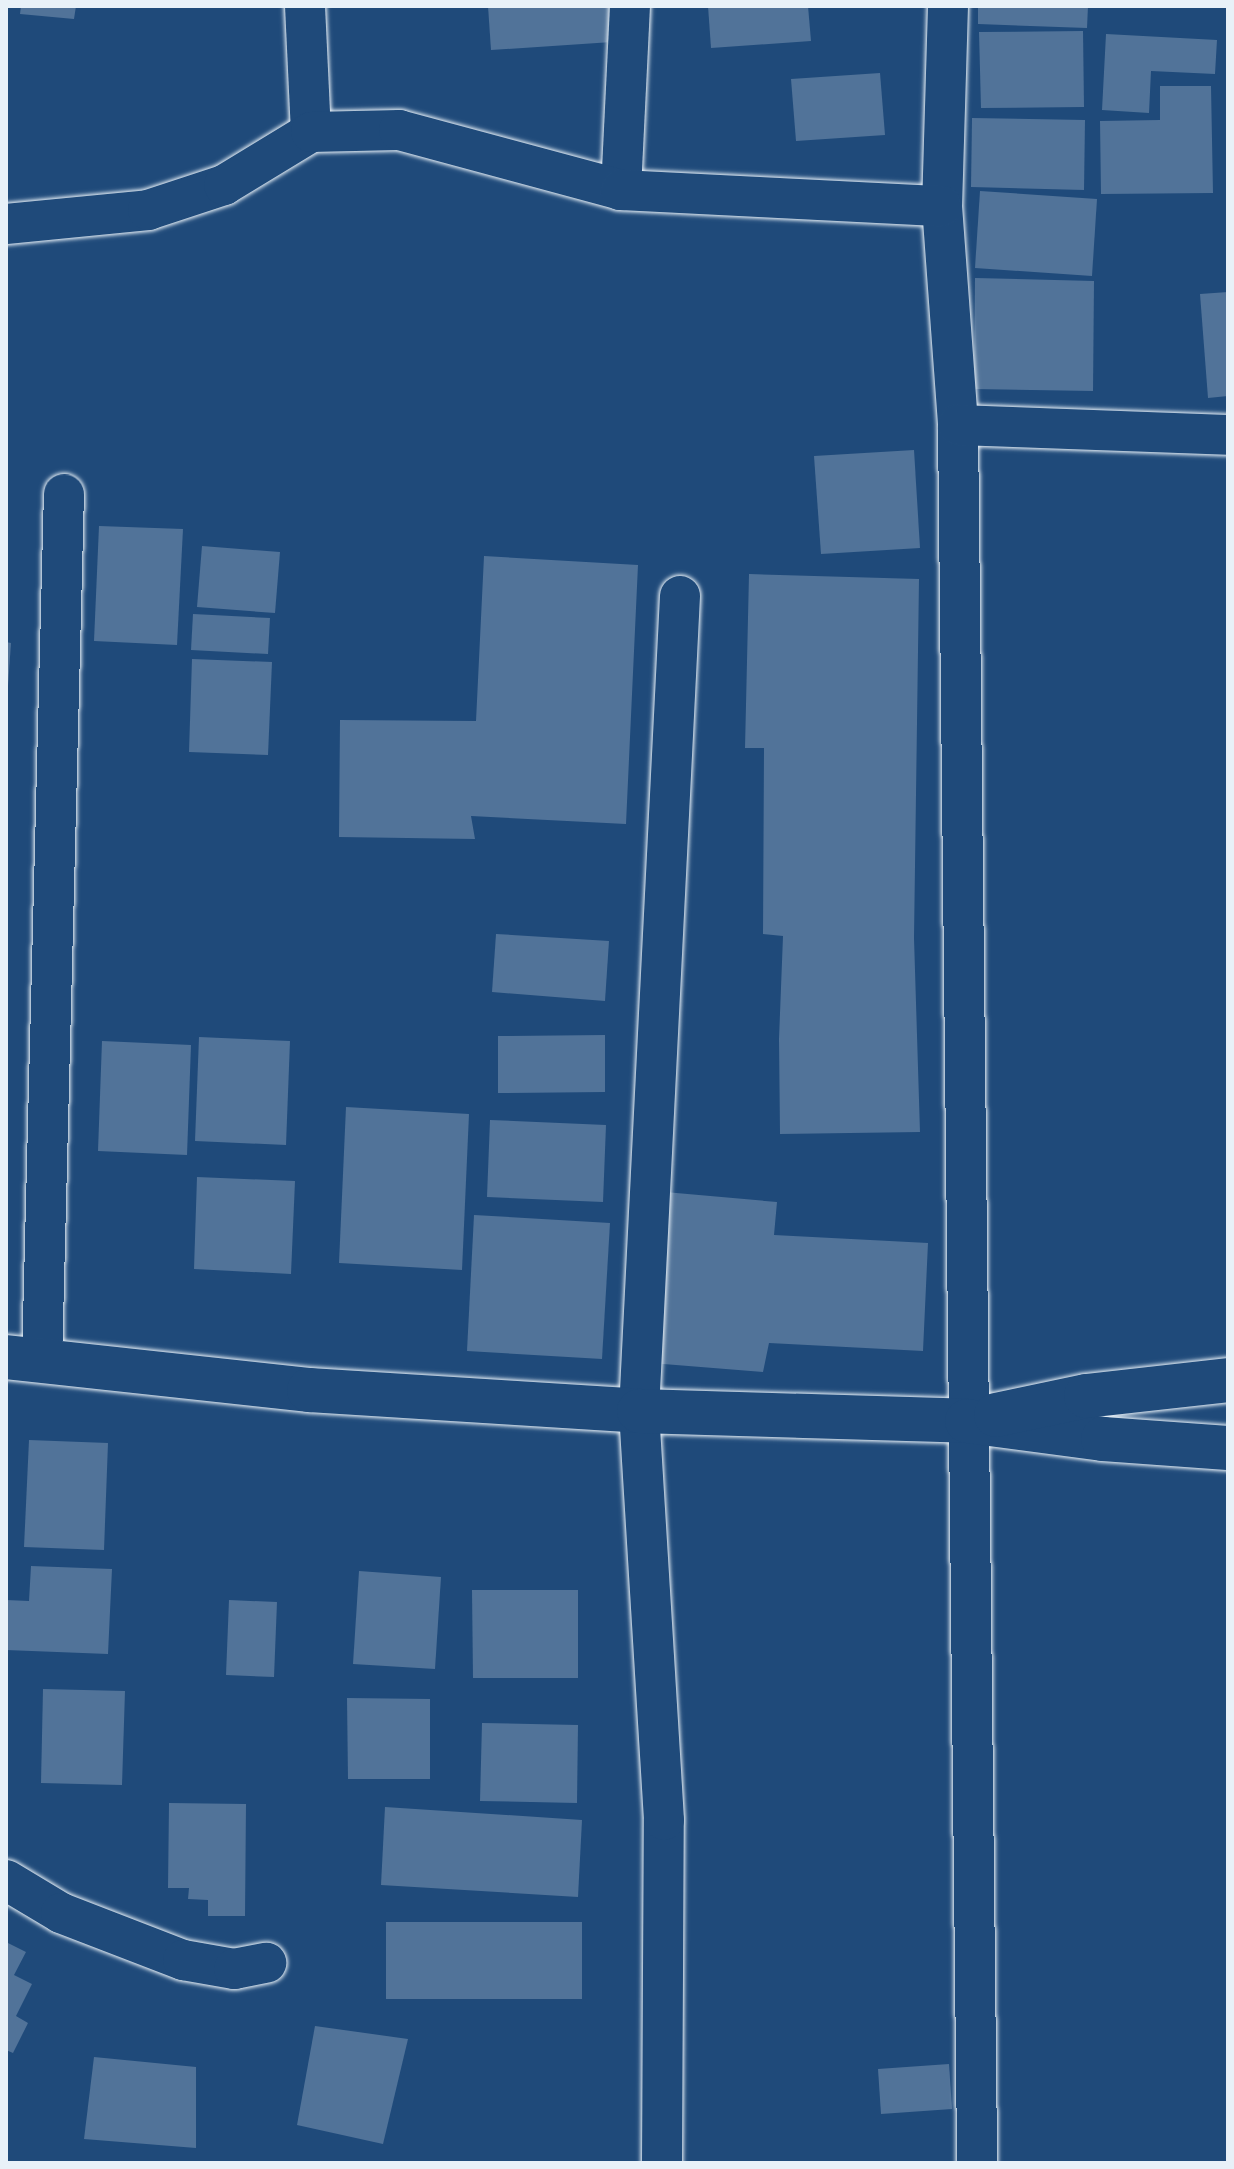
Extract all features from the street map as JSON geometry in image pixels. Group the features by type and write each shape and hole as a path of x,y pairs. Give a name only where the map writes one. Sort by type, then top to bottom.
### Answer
{"street":[{"path":"305,6 311,132"},
{"path":"621,190 630,6"},
{"path":"948,6 942,206 958,425 977,2163"},
{"path":"6,224 148,210 224,185 311,132 399,130 621,190 942,206"},
{"path":"958,425 1228,435"},
{"path":"64,494 24,1359 309,1390 639,1411 967,1421 1103,1439 1228,1448"},
{"path":"662,2163 664,1820 639,1411 680,596"},
{"path":"967,1421 1086,1396 1228,1380"},
{"path":"6,1880 61,1913 183,1960 234,1969 266,1963"}],"building":[{"path":"21,6 76,6 74,19 20,14"},
{"path":"488,6 609,6 612,42 491,50"},
{"path":"708,6 808,6 811,41 711,48"},
{"path":"978,6 1088,6 1087,28 978,24"},
{"path":"1083,31 1084,107 981,108 979,32"},
{"path":"1106,34 1217,40 1215,74 1151,71 1149,113 1102,110"},
{"path":"880,73 885,135 796,141 791,79"},
{"path":"1160,86 1211,86 1213,193 1101,194 1100,121 1160,120"},
{"path":"972,118 1085,120 1084,190 971,187"},
{"path":"980,191 1097,199 1092,276 975,268"},
{"path":"975,278 1094,281 1093,391 974,389"},
{"path":"1228,292 1228,396 1208,398 1200,294"},
{"path":"914,450 920,548 821,554 814,456"},
{"path":"99,526 183,529 177,645 94,641"},
{"path":"202,546 280,552 275,613 197,607"},
{"path":"484,556 638,565 626,824 471,816 475,839 339,837 340,720 476,721"},
{"path":"749,574 919,579 914,938 920,1132 780,1134 779,1039 783,936 763,934 764,748 745,748"},
{"path":"193,614 270,618 268,654 191,650"},
{"path":"6,642 11,643 8,686 6,686"},
{"path":"192,659 272,662 268,755 189,752"},
{"path":"496,934 609,941 605,1001 492,992"},
{"path":"605,1035 605,1092 498,1093 498,1036"},
{"path":"199,1037 290,1041 286,1145 195,1141"},
{"path":"102,1041 191,1045 187,1155 98,1151"},
{"path":"346,1107 469,1114 462,1270 339,1263"},
{"path":"490,1120 606,1125 603,1202 487,1197"},
{"path":"197,1177 295,1181 291,1274 194,1269"},
{"path":"665,1192 777,1202 774,1235 928,1243 923,1351 769,1343 763,1372 651,1363"},
{"path":"474,1215 610,1223 602,1359 467,1351"},
{"path":"29,1440 108,1443 104,1550 24,1547"},
{"path":"31,1566 112,1569 108,1654 6,1650 6,1600 29,1601"},
{"path":"359,1571 441,1577 435,1669 353,1664"},
{"path":"472,1590 578,1590 578,1678 473,1678"},
{"path":"229,1600 277,1602 274,1677 226,1675"},
{"path":"43,1689 125,1691 122,1785 41,1783"},
{"path":"347,1698 430,1699 430,1779 348,1779"},
{"path":"482,1723 578,1725 577,1803 480,1801"},
{"path":"169,1803 246,1804 245,1916 208,1916 208,1900 188,1899 189,1888 168,1888"},
{"path":"385,1807 582,1820 578,1897 381,1885"},
{"path":"386,1922 582,1922 582,1999 386,1999"},
{"path":"6,1942 26,1952 14,1975 32,1984 16,2016 28,2023 13,2053 6,2050"},
{"path":"315,2026 408,2039 383,2144 297,2125"},
{"path":"94,2057 196,2067 196,2148 84,2139"},
{"path":"949,2064 952,2109 881,2114 878,2069"}]}
